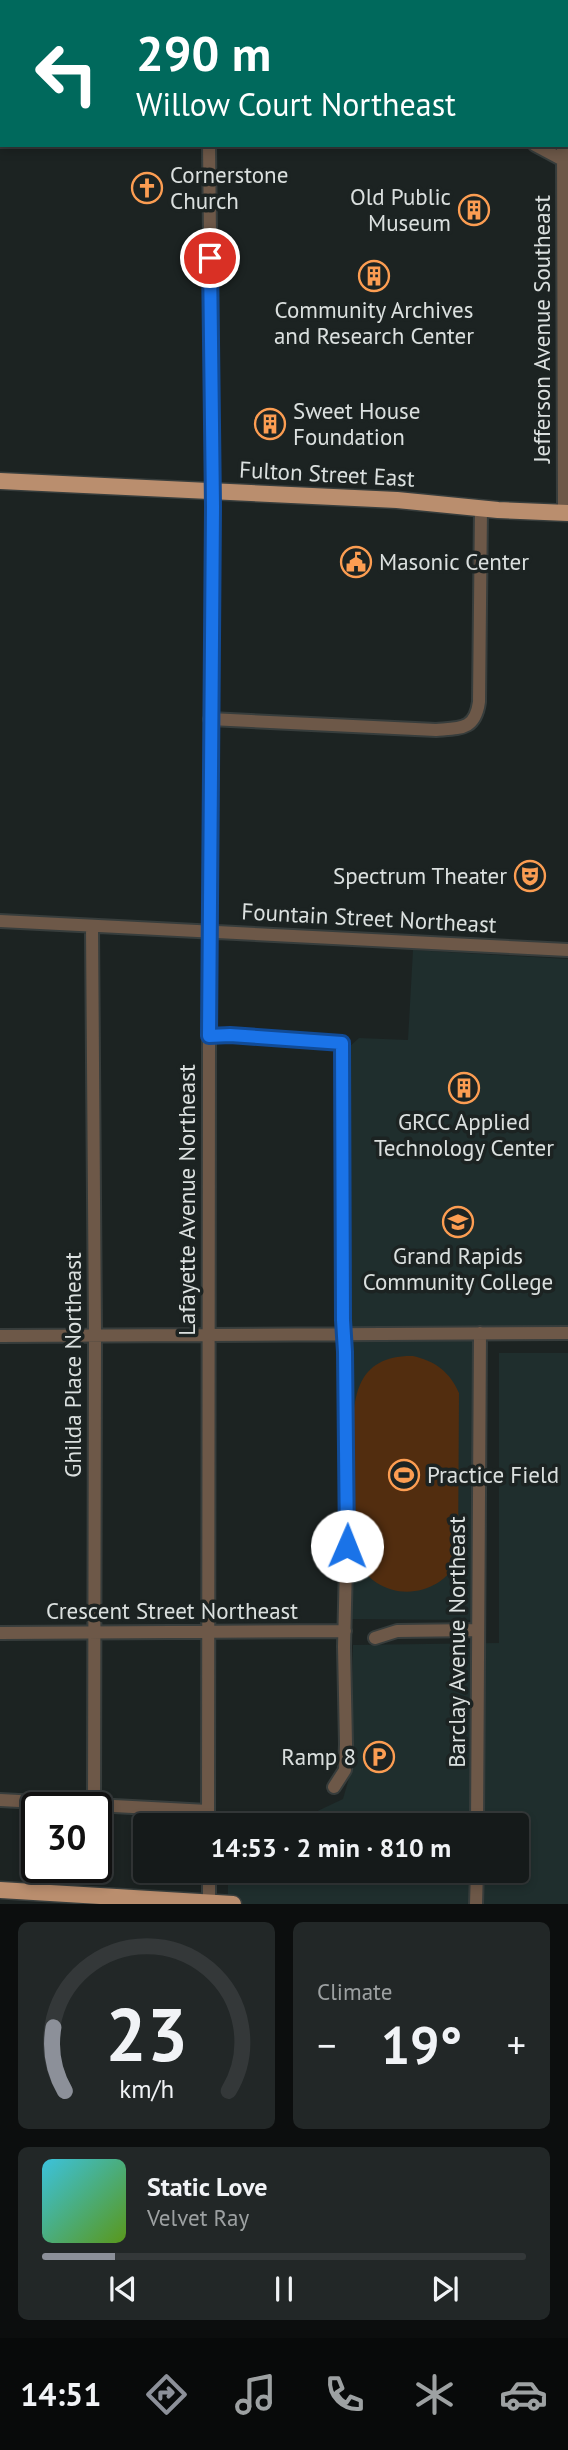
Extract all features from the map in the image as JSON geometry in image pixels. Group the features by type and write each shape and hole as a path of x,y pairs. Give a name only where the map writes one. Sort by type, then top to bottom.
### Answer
{"main road":[{"name":"Fulton Street East","path":"0,481 397,500 566,513"},
{"path":"0,1890 233,1904"}],"street":[{"name":"Lafayette Avenue Northeast","path":"208,1811 212,491 209,147"},
{"path":"539,147 562,160"},
{"name":"Jefferson Avenue Southeast","path":"562,147 566,295 566,513"},
{"path":"211,719 436,730 459,728 471,723 477,715 479,702 481,508"},
{"name":"Fountain Street Northeast","path":"0,921 568,950"},
{"name":"Ghilda Place Northeast","path":"92,926 94,1792"},
{"path":"209,1036 230,1035 342,1043 347,1523 345,1770 334,1787"},
{"path":"0,1336 568,1333"},
{"name":"Barclay Avenue Northeast","path":"477,1813 480,1334"},
{"path":"375,1639 397,1631 478,1630"},
{"name":"Crescent Street Northeast","path":"0,1633 345,1631"},
{"path":"0,1800 21,1801"},
{"path":"112,1806 208,1811"},
{"path":"209,1883 209,1903"},
{"path":"476,1904 477,1883"}],"shaded area":[{"name":"Grand Rapids Community College","path":"413,950 568,959 568,1333 480,1333 479,1620 347,1619 348,1048 359,1038 408,1040"},
{"path":"499,1353 568,1353 568,1904 228,1904 228,1883 529,1883 529,1813 313,1813 343,1799 351,1771 353,1645 499,1643"},
{"name":"Practice Field","path":"413,1356 441,1368 459,1393 458,1559 452,1570 434,1585 400,1591 377,1583 368,1576 353,1546 353,1423 358,1390 365,1376 376,1365 391,1358"}],"place":[{"name":"Cornerstone Church","path":"147,188"},
{"name":"Old Public Museum","path":"474,210"},
{"name":"Community Archives and Research Center","path":"374,276"},
{"name":"Sweet House Foundation","path":"270,424"},
{"name":"Masonic Center","path":"356,562"},
{"name":"Spectrum Theater","path":"530,876"},
{"name":"GRCC Applied Technology Center","path":"464,1088"},
{"name":"Grand Rapids Community College","path":"458,1222"},
{"name":"Practice Field","path":"404,1475"},
{"name":"Ramp 8","path":"379,1757"}],"route":[{"path":"210,258 213,507 209,1036 230,1035 342,1043 347,1546"}]}
